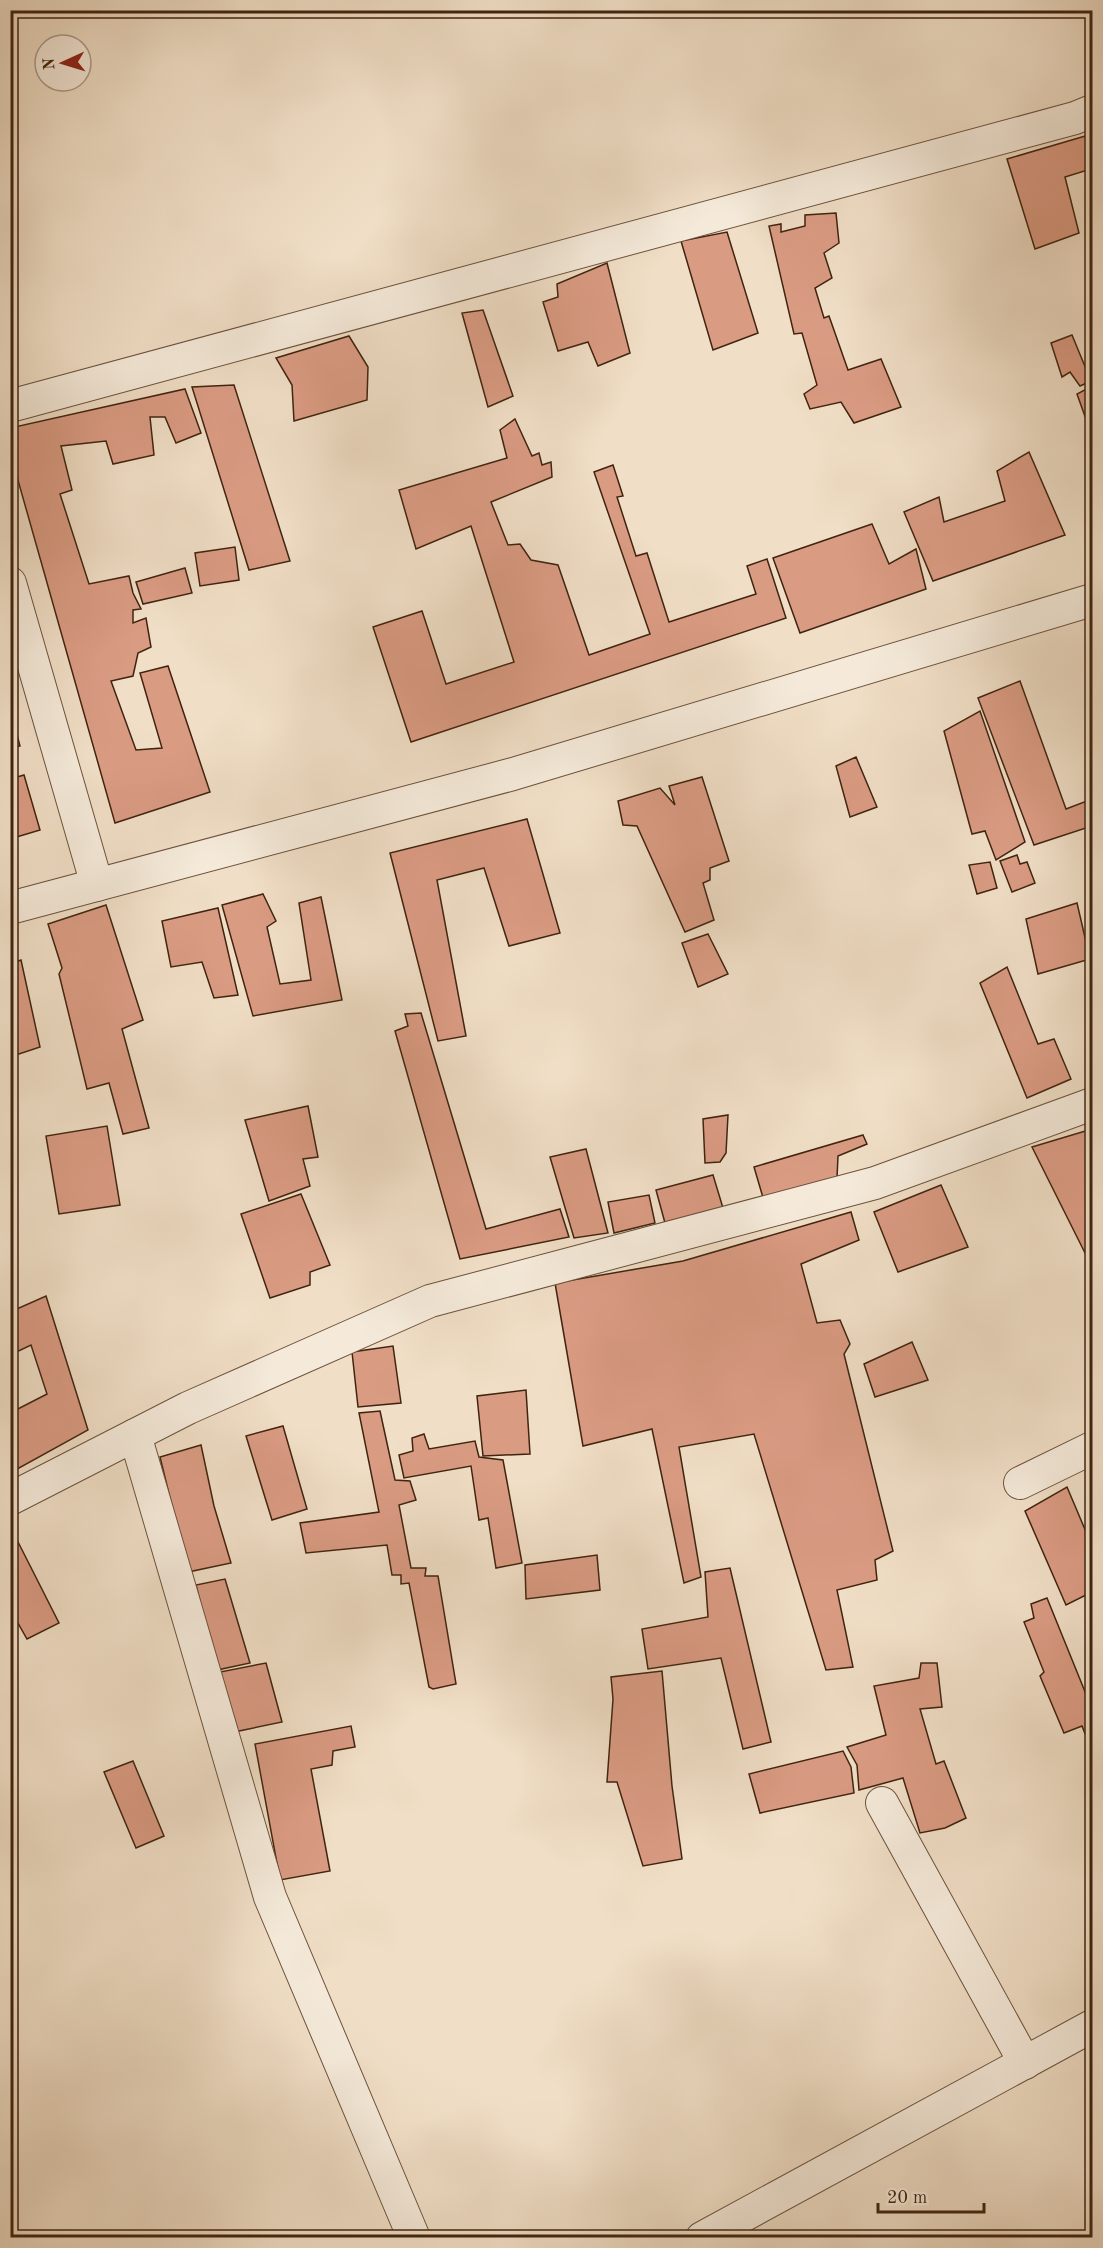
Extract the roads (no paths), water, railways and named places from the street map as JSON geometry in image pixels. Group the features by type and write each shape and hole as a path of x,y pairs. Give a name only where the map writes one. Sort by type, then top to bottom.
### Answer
{"street":[{"path":"10,406 1063,121 1092,111"},
{"path":"10,583 97,885"},
{"path":"10,908 513,774 1092,600"},
{"path":"10,1499 188,1408 430,1301 875,1183 1092,1104"},
{"path":"135,1436 270,1897 414,2238"},
{"path":"1020,1483 1092,1448"},
{"path":"882,1803 1025,2063"},
{"path":"702,2238 1092,2026"}]}
